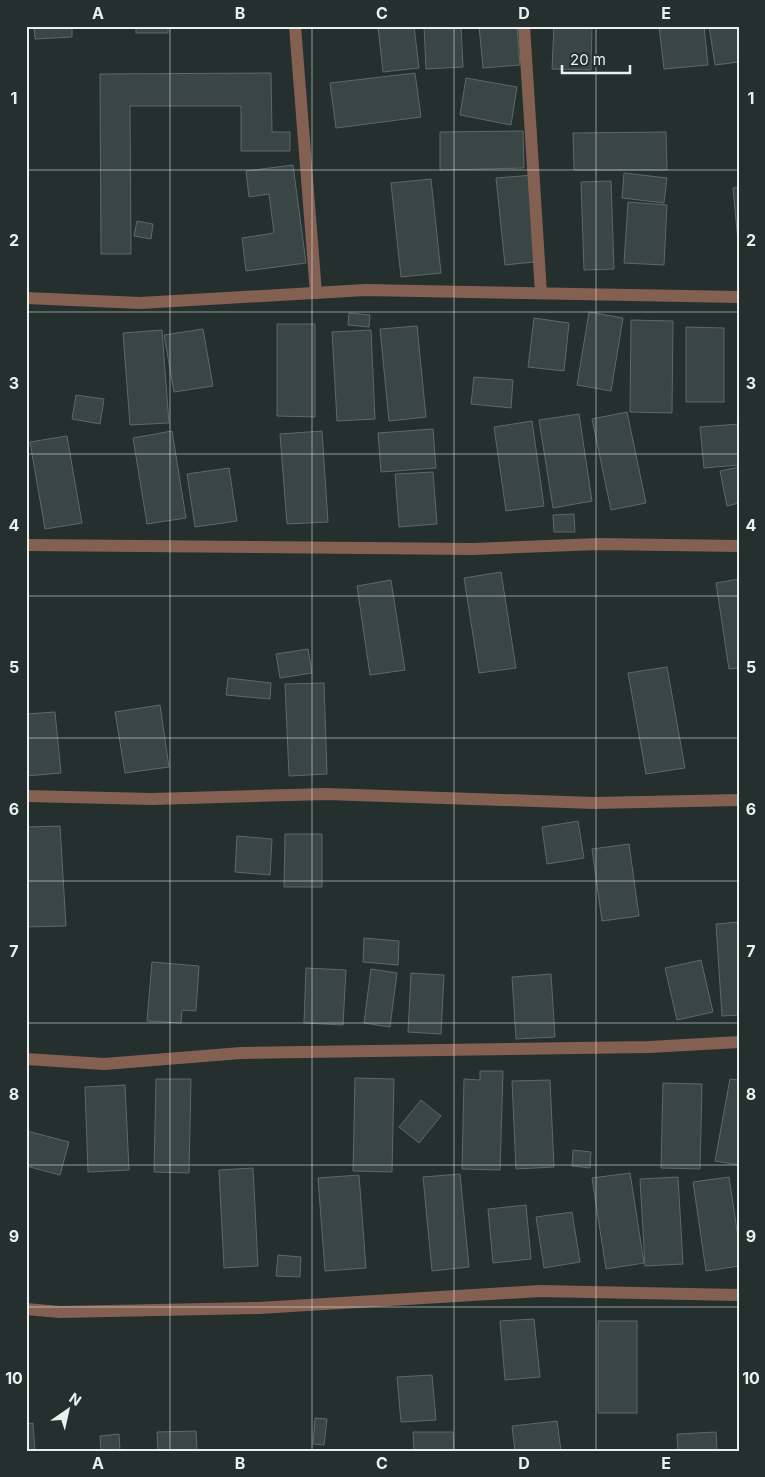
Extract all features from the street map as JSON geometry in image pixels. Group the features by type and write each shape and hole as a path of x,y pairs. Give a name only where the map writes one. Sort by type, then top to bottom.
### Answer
{"street":[{"path":"295,26 316,293"},
{"path":"524,26 540,293"},
{"path":"26,298 140,303 365,290 739,297"},
{"path":"26,545 474,549 599,544 739,546"},
{"path":"26,796 152,799 326,794 594,803 739,800"},
{"path":"26,1059 104,1064 241,1053 649,1047 739,1042"},
{"path":"26,1309 60,1312 259,1308 540,1291 739,1295"}],"building":[{"path":"34,26 72,26 72,37 35,39"},
{"path":"136,26 168,26 168,33 136,33"},
{"path":"378,26 414,26 419,68 383,72"},
{"path":"424,26 461,26 463,67 426,69"},
{"path":"479,26 517,26 520,65 483,68"},
{"path":"554,26 592,26 591,70 552,69"},
{"path":"659,26 704,26 708,65 664,69"},
{"path":"709,26 739,26 739,62 715,65"},
{"path":"271,73 272,132 290,132 290,151 241,151 241,106 130,106 131,254 101,254 100,74"},
{"path":"415,73 421,117 336,128 330,83"},
{"path":"466,78 517,87 511,125 460,115"},
{"path":"523,131 524,168 440,170 440,132"},
{"path":"666,132 667,170 574,170 573,133"},
{"path":"293,165 306,263 246,271 242,238 274,233 269,194 249,197 246,171"},
{"path":"624,173 667,178 664,203 622,198"},
{"path":"534,175 543,261 505,265 496,178"},
{"path":"431,179 441,273 401,277 391,183"},
{"path":"611,181 614,269 584,270 581,182"},
{"path":"739,187 739,252 733,188"},
{"path":"628,202 667,205 664,265 624,263"},
{"path":"137,221 153,224 151,239 134,236"},
{"path":"589,312 623,318 611,391 577,385"},
{"path":"349,313 370,315 369,327 348,325"},
{"path":"534,318 569,323 564,371 528,367"},
{"path":"631,320 673,321 672,413 630,412"},
{"path":"277,324 315,324 315,417 277,416"},
{"path":"417,326 426,417 389,421 380,329"},
{"path":"686,327 724,328 724,402 686,402"},
{"path":"203,329 213,386 174,392 164,335"},
{"path":"162,330 169,423 130,425 123,333"},
{"path":"371,330 375,419 337,421 332,332"},
{"path":"474,377 513,380 511,408 471,404"},
{"path":"76,395 104,399 100,424 72,419"},
{"path":"627,412 646,503 611,510 592,419"},
{"path":"579,414 592,501 553,508 539,420"},
{"path":"532,421 544,506 506,511 494,427"},
{"path":"739,424 739,465 704,468 700,427"},
{"path":"433,429 436,468 381,472 378,433"},
{"path":"172,431 186,518 147,524 133,438"},
{"path":"322,431 328,522 287,524 280,434"},
{"path":"67,436 82,523 45,529 30,442"},
{"path":"739,467 739,503 727,506 720,471"},
{"path":"229,468 237,521 195,527 187,474"},
{"path":"433,472 437,524 399,527 395,474"},
{"path":"574,514 575,532 554,532 553,515"},
{"path":"501,572 516,668 479,673 464,578"},
{"path":"739,579 739,668 729,669 716,583"},
{"path":"391,580 405,670 370,675 357,586"},
{"path":"308,649 312,673 280,678 276,654"},
{"path":"667,667 685,768 646,774 628,673"},
{"path":"228,678 271,683 270,699 226,695"},
{"path":"324,683 327,774 289,776 285,684"},
{"path":"160,705 169,767 125,773 115,712"},
{"path":"55,712 61,773 26,776 26,714"},
{"path":"578,821 584,858 547,864 542,827"},
{"path":"60,826 66,926 26,927 26,827"},
{"path":"285,834 322,834 322,887 284,887"},
{"path":"237,836 272,839 270,875 235,872"},
{"path":"629,844 639,916 602,921 592,849"},
{"path":"739,922 739,1015 722,1016 716,924"},
{"path":"364,938 399,941 398,965 363,962"},
{"path":"701,960 713,1012 677,1020 665,968"},
{"path":"152,962 199,966 196,1011 182,1010 181,1023 147,1021"},
{"path":"306,968 346,970 343,1025 304,1023"},
{"path":"371,969 397,973 390,1027 364,1023"},
{"path":"411,973 444,975 441,1034 408,1032"},
{"path":"551,974 555,1037 516,1039 512,977"},
{"path":"480,1071 503,1071 500,1170 462,1169 464,1079 480,1080"},
{"path":"355,1078 394,1079 392,1172 353,1171"},
{"path":"156,1079 191,1079 189,1173 154,1172"},
{"path":"730,1079 739,1080 739,1165 715,1161"},
{"path":"550,1080 554,1167 516,1169 512,1081"},
{"path":"663,1083 702,1084 700,1169 661,1168"},
{"path":"125,1085 129,1170 88,1172 85,1087"},
{"path":"421,1100 441,1116 419,1143 399,1127"},
{"path":"27,1131 69,1142 60,1175 26,1166"},
{"path":"573,1150 591,1152 590,1168 572,1166"},
{"path":"253,1168 258,1266 224,1268 219,1170"},
{"path":"630,1173 644,1263 606,1269 592,1178"},
{"path":"460,1174 469,1267 432,1271 423,1177"},
{"path":"359,1175 366,1268 325,1271 318,1178"},
{"path":"678,1177 683,1264 645,1266 640,1179"},
{"path":"729,1177 739,1244 739,1266 706,1271 693,1182"},
{"path":"526,1205 531,1259 493,1263 488,1209"},
{"path":"572,1212 580,1262 544,1268 536,1217"},
{"path":"278,1255 301,1257 300,1277 276,1276"},
{"path":"534,1319 540,1377 505,1380 500,1321"},
{"path":"598,1321 637,1321 637,1413 598,1413"},
{"path":"432,1375 436,1420 401,1422 397,1377"},
{"path":"315,1418 327,1419 324,1445 313,1444"},
{"path":"557,1421 561,1451 515,1451 512,1426"},
{"path":"33,1423 35,1451 26,1451 26,1424"},
{"path":"196,1431 197,1451 158,1451 157,1432"},
{"path":"413,1432 453,1432 454,1451 414,1451"},
{"path":"716,1432 717,1451 678,1451 677,1434"},
{"path":"119,1434 120,1451 101,1451 100,1436"}]}
